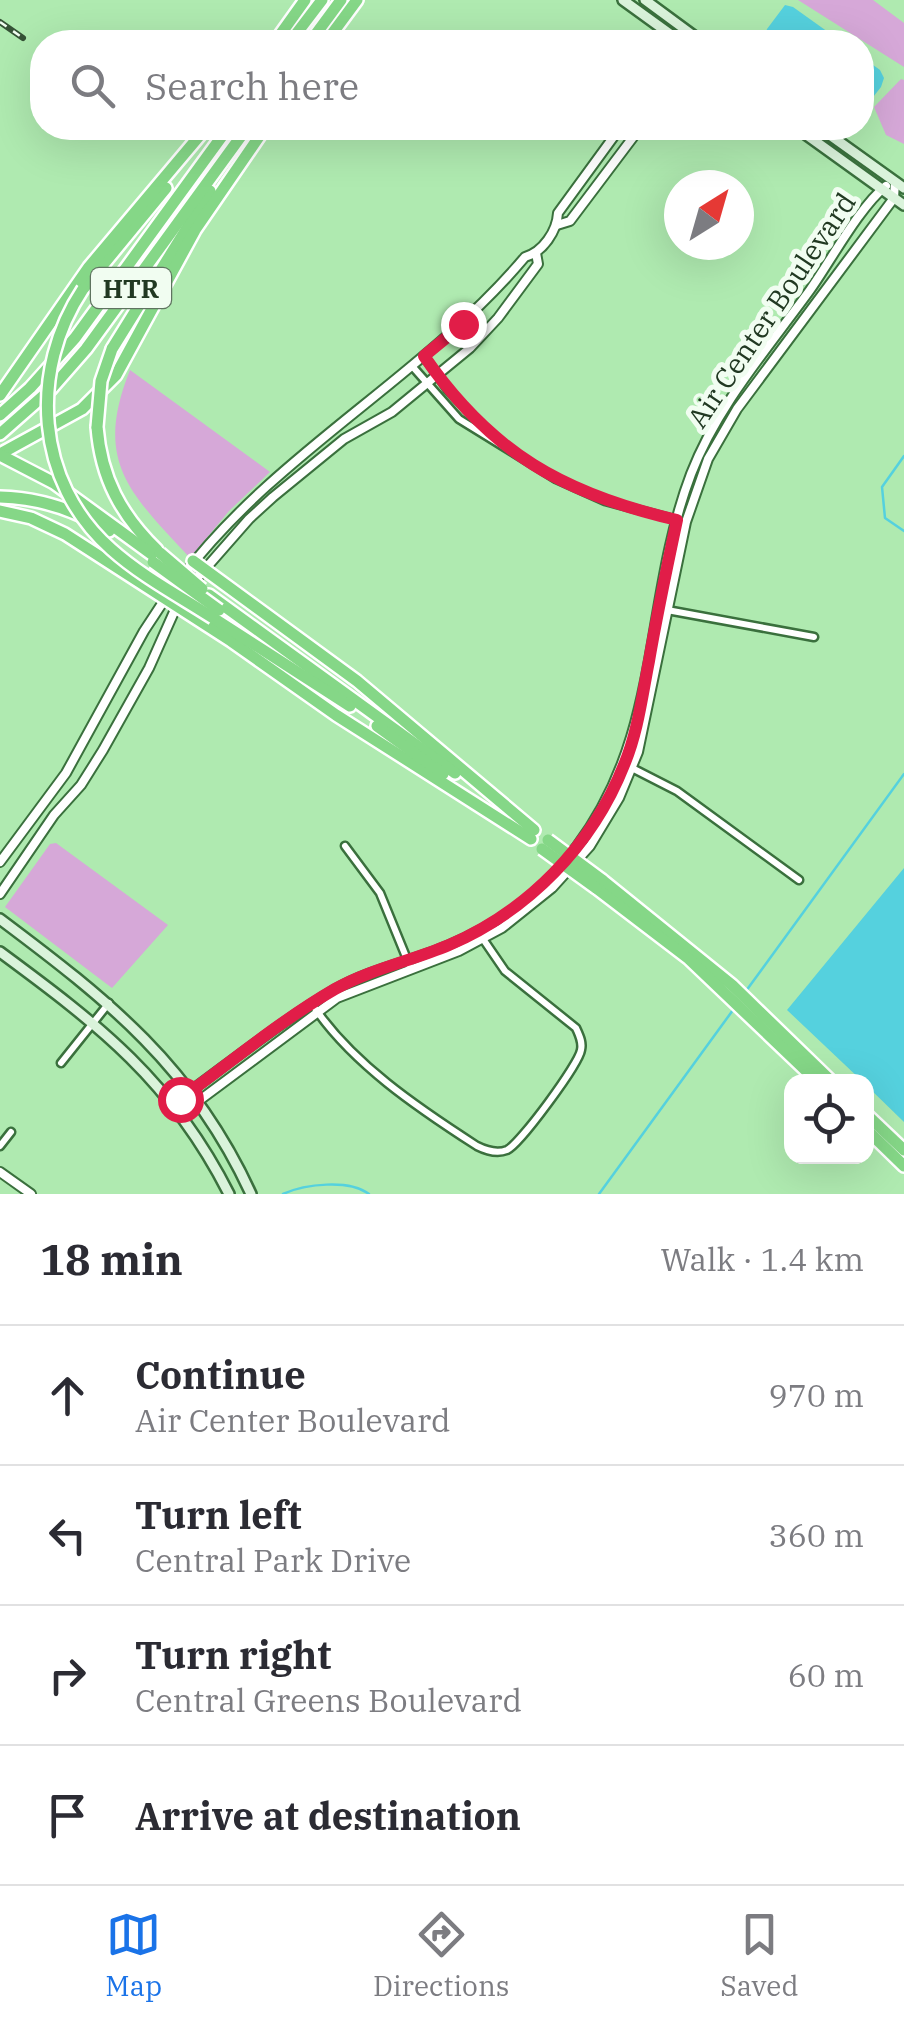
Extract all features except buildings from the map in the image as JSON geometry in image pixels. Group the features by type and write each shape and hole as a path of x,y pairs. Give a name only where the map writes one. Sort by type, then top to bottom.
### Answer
{"highway":[{"path":"284,30 305,0"},
{"path":"299,30 322,0"},
{"path":"319,30 342,0"},
{"path":"335,30 357,0"},
{"path":"0,395 90,268 196,140"},
{"path":"206,140 83,289 58,334 46,389 48,436 63,484 86,521 112,550 218,611 599,884 730,989 823,1074"},
{"name":"HTR","path":"0,415 64,353 219,140"},
{"name":"HTR","path":"0,434 51,389 86,349 241,140"},
{"path":"157,558 110,488 97,427 101,380 112,349 242,140"},
{"path":"0,455 82,409 116,375 195,230 257,140"},
{"path":"0,455 34,470 94,511 209,595 218,611"},
{"path":"0,498 39,502 78,513 157,558 218,611 532,834"},
{"path":"0,511 56,529 336,715 532,834"},
{"path":"198,565 357,682 532,834"},
{"path":"751,1008 811,1074"},
{"path":"874,1122 904,1150"},
{"path":"874,1136 904,1166"}],"main road":[{"path":"623,0 664,30"},
{"path":"645,0 685,30"},
{"path":"814,140 904,205"},
{"path":"837,140 899,185"},
{"path":"0,918 109,1003 144,1036 199,1102 251,1194"},
{"path":"0,952 93,1021 138,1062 182,1114 229,1194"}],"street":[{"path":"0,862 43,807 106,700 171,602 240,509 486,302 525,257 536,254 557,225 558,214 611,140"},
{"path":"557,225 570,221 631,140"},
{"name":"Air Center Boulevard","path":"174,1103 314,1008 481,936 528,910 606,823 628,766 650,680 692,473 754,367 882,189 899,185"},
{"name":"Air Center Boulevard","path":"716,432 894,198 899,185"},
{"path":"198,565 338,444 392,412 470,348 538,264 536,254"},
{"path":"816,281 826,288"},
{"path":"424,356 493,438 581,492 627,508 682,520"},
{"path":"412,366 459,419 481,435 493,438"},
{"path":"754,367 762,373"},
{"path":"240,509 250,518"},
{"path":"0,894 54,815 81,785 126,710 171,602"},
{"path":"663,609 814,637"},
{"path":"106,700 126,710"},
{"path":"628,766 678,791 799,880"},
{"path":"43,807 54,815"},
{"path":"345,846 380,893 410,964"},
{"path":"314,1008 347,1050 484,1150 496,1152 514,1145 581,1054 579,1034 572,1024 505,971 481,936"},
{"path":"60,1063 109,1003"},
{"name":"Air Center Boulevard","path":"182,1114 314,1008"},
{"path":"0,1146 11,1132"},
{"path":"0,1172 31,1194"}],"shaded area":[{"path":"798,0 873,0 904,23 904,67 874,48 874,30 845,30"},
{"path":"901,79 904,144 886,135 874,107"},
{"path":"130,370 270,472 229,511 190,558 135,494 117,453 119,402"},
{"path":"56,843 168,925 112,988 5,907 50,844"}],"water":[{"path":"785,5 825,30 767,30"},
{"path":"874,66 884,78 874,96"},
{"path":"904,868 904,1122 874,1093 874,1074 855,1074 787,1010"}],"waterway":[{"path":"904,456 882,487 885,518 904,531"},
{"path":"746,991 904,774"},
{"path":"599,1194 733,1010"},
{"path":"283,1194 327,1185 350,1186 369,1194"}],"railway":[{"path":"0,22 23,38"}],"route":[{"path":"180,1099 265,1035 337,988 369,972 445,947 508,914 552,876 576,848 606,804 624,765 636,730 677,520 581,492 493,438 448,390 424,356 463,324"}]}
